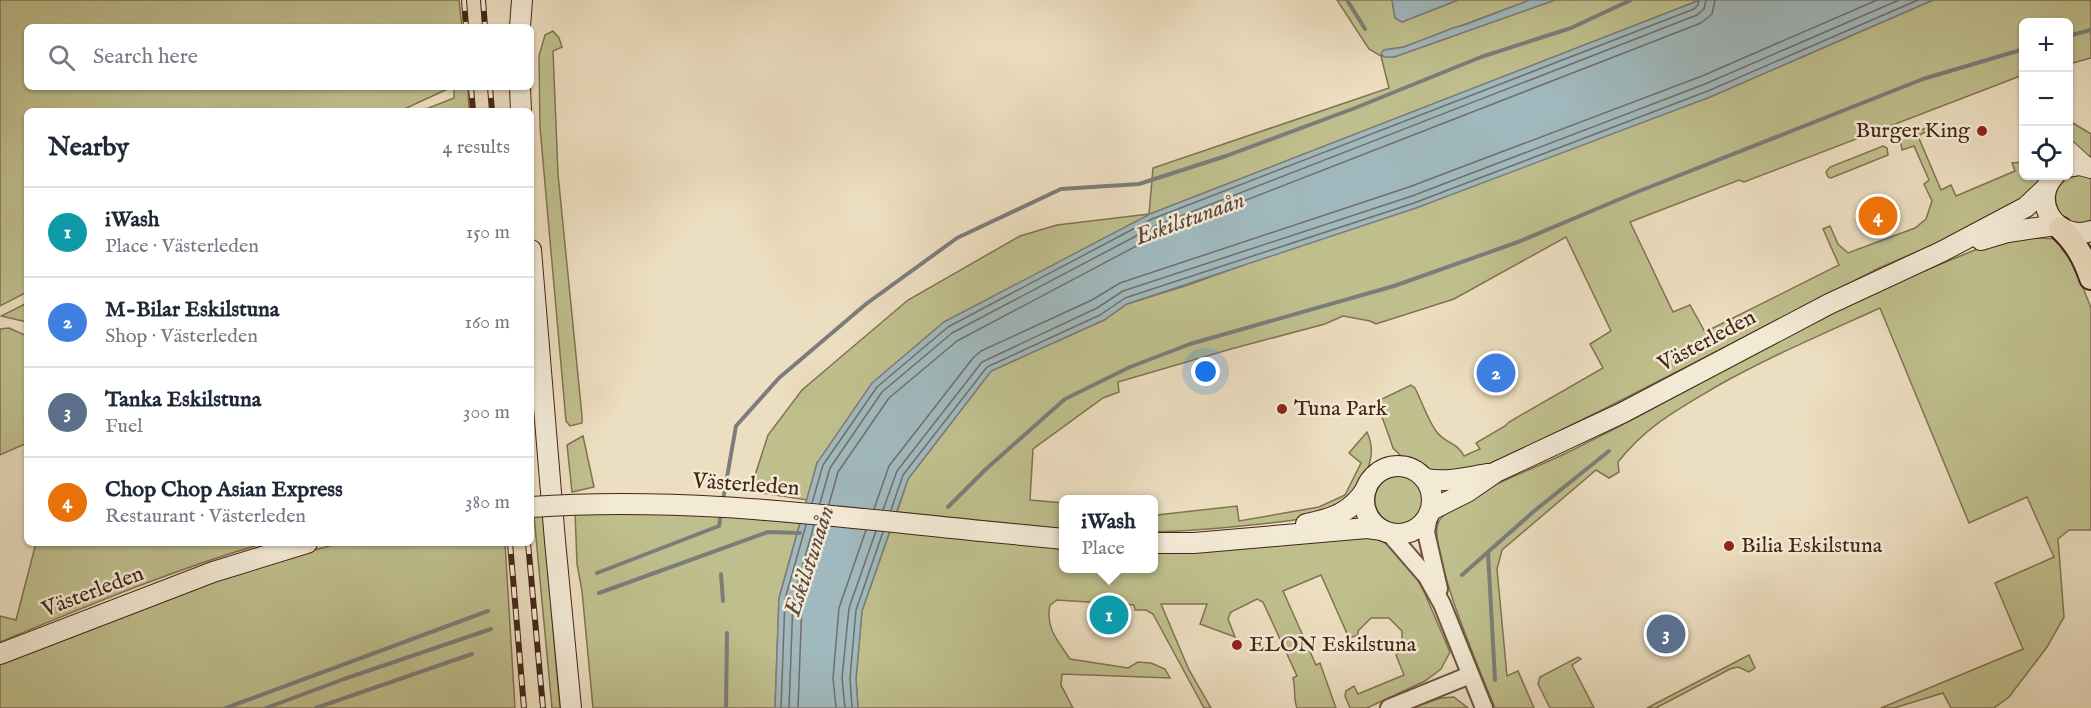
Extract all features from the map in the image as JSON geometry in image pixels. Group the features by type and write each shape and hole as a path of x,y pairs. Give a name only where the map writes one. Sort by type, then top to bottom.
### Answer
{"highway":[{"path":"2058,226 2074,242 2085,261 2091,278"}],"main road":[{"path":"520,24 522,0"},
{"path":"520,90 521,108"},
{"path":"2073,166 2091,167"},
{"path":"2051,180 2045,207 2058,226"},
{"name":"Västerleden","path":"1430,513 1496,472 1622,413 1829,304 1941,252 2026,207 2051,180"},
{"name":"Västerleden","path":"1941,252 2008,232 2058,226 2076,233 2091,231"},
{"path":"534,286 571,708"},
{"path":"1158,543 1194,543 1367,528 1401,534 1413,531 1423,524 1430,513 1432,497 1426,479 1411,468 1394,466 1377,473 1358,503 1325,520 1278,530 1263,536"},
{"name":"Västerleden","path":"1426,479 1435,481 1460,479 1496,472"},
{"path":"1366,489 1366,509 1372,521 1386,531"},
{"name":"Västerleden","path":"534,507 618,503 704,505 1059,539"},
{"name":"Västerleden","path":"0,654 213,572 297,546"}],"street":[{"path":"2073,151 2091,167"},
{"path":"1430,513 1426,532 1442,604"},
{"path":"1386,531 1427,577 1442,604 1484,708"},
{"path":"1389,708 1470,675"}],"green space":[{"path":"0,0 459,0 462,24 24,24 24,90 446,90 406,108 24,108 24,294 0,306"},
{"path":"1337,0 1392,0 1395,18 1402,22 1458,0 1530,0 1404,47 1384,50 1381,56 1369,49"},
{"path":"1555,0 1700,0 1150,214 817,463 807,500 750,491 768,435 802,390 908,300 1020,236 1057,225 1149,214 1153,168 1389,88 1381,56 1394,57"},
{"path":"1933,0 2091,0 2091,58 2073,63 2073,18 2019,18 2019,77 1744,182 1739,180 1630,222 1673,312 1690,305 1705,332 1839,265 1823,229 1830,226 1838,244 1848,253 1915,228 1926,219 1932,201 1924,184 1929,180 1914,146 1902,150 1900,138 1926,128 1927,131 1918,136 1941,190 1951,185 1956,196 2015,171 2012,163 2019,162 2019,180 2040,180 2022,200 1990,220 1879,268 1506,457 1471,471 1436,475 1401,456 1393,448 1379,409 1380,400 1411,385 1415,388 1436,431 1458,448 1464,456 1480,449 1476,443 1509,422 1603,368 1590,344 1611,331 1566,237 1454,299 1376,324 1343,316 1325,324 1118,382 1119,392 1103,398 1033,449 1030,500 1059,503 1059,528 897,512 908,479 991,371 1104,320 1127,304 1188,285 1710,97"},
{"path":"553,31 562,47 553,51 558,174 582,416 582,423 570,426 566,421 540,127 539,56 545,35"},
{"path":"454,90 468,90 469,108 429,108 454,98"},
{"path":"2073,123 2091,134 2091,159 2073,143"},
{"path":"1883,146 1887,148 1888,155 1831,178 1828,177 1826,172 1830,167"},
{"path":"2080,175 2091,178 2091,220 2080,224 2071,222 2057,207 2058,187 2065,180 2073,180 2073,177"},
{"path":"2007,237 2064,239 2091,308 2091,530 2069,530 2058,539 2064,617 2047,647 2009,697 1994,708 1951,708 1943,693 1894,708 1881,708 2023,649 1995,583 2054,557 2027,497 1969,523 1880,308 1758,364 1678,410 1652,427 1629,449 1618,462 1619,472 1609,478 1596,470 1502,550 1497,569 1507,676 1518,671 1534,708 1495,708 1458,614 1441,559 1437,538 1438,523 1445,514 1474,495 1593,440 1846,306"},
{"path":"24,304 24,321 1,316"},
{"path":"9,328 24,335 24,444 0,455 0,329"},
{"path":"1367,432 1371,454 1362,481 1346,501 1329,511 1290,520 1158,532 1158,515 1237,506 1239,521 1319,507 1345,495 1361,463 1349,453"},
{"path":"583,436 594,487 572,492 567,445"},
{"path":"1394,476 1404,476 1416,483 1423,495 1423,505 1416,517 1404,524 1394,524 1379,513 1375,505 1375,495 1386,480"},
{"path":"575,512 678,512 800,523 779,598 775,708 593,708 582,591 577,564"},
{"path":"543,515 560,708 552,708 534,516"},
{"path":"890,531 1030,544 1059,549 1059,573 1158,573 1158,551 1335,536 1375,538 1389,545 1411,567 1450,652 1441,669 1425,681 1367,708 1350,708 1345,696 1346,691 1354,686 1358,694 1404,675 1396,655 1402,649 1402,631 1389,618 1371,618 1358,631 1358,635 1349,638 1321,575 1283,591 1316,665 1320,663 1336,708 1297,708 1293,678 1297,676 1263,602 1257,599 1231,612 1228,619 1235,637 1200,624 1207,604 1161,604 1189,670 1211,708 1204,708 1153,614 1146,610 1135,610 1134,605 1057,600 1050,605 1049,621 1057,640 1070,659 1128,668 1138,662 1151,663 1165,669 1170,678 1062,674 1061,685 1073,708 858,708 856,679 862,611"},
{"path":"35,546 255,546 165,576 0,642 0,616 16,620"},
{"path":"329,546 505,546 515,708 0,708 0,663 241,569"},
{"path":"1749,655 1755,668 1749,672 1738,667 1730,669 1656,708 1647,708"},
{"path":"1578,657 1581,659 1572,665 1594,708 1550,708 1538,684 1540,677"},
{"path":"1454,697 1468,708 1411,708 1441,698"}],"water":[{"path":"1392,0 1458,0 1402,22 1395,18"},
{"path":"1530,0 1555,0 1394,57 1384,57 1381,53 1384,50 1404,47"},
{"name":"Eskilstunaån","path":"1700,0 1933,0 1710,97 1416,208 1127,304 1104,320 991,371 908,479 862,611 856,679 858,708 775,708 779,598 817,463 872,383 944,322 1150,214"}],"waterway":[{"path":"1347,0 1365,29"},
{"path":"723,500 736,426 779,378 866,304 957,238 1061,189 1139,184 1226,156 1355,108 1481,57 1571,28 1631,0"},
{"path":"2073,35 2091,30"},
{"path":"948,507 986,469 1065,399 1130,367 1190,344 1394,286 1518,242 1632,194 1923,79 2019,50"},
{"path":"1462,575 1533,512 1609,451"},
{"path":"597,573 719,526 721,514"},
{"name":"Eskilstunaån","path":"599,593 768,532 800,533"},
{"path":"1488,552 1495,680"},
{"path":"721,574 723,601"},
{"path":"226,708 488,611"},
{"path":"266,708 491,629"},
{"path":"726,708 727,633"},
{"path":"316,708 472,654"}],"railway":[{"path":"464,0 466,24"},
{"path":"483,0 485,24"},
{"path":"471,90 473,108"},
{"path":"490,90 492,108"},
{"path":"510,546 524,708"},
{"path":"528,546 543,708"}],"place":[{"name":"Burger King","path":"1982,131"},
{"name":"Chop Chop Asian Express","path":"1878,216"},
{"name":"M-Bilar Eskilstuna","path":"1496,373"},
{"name":"Tuna Park","path":"1282,409"},
{"name":"Bilia Eskilstuna","path":"1729,546"},
{"name":"iWash","path":"1109,615"},
{"name":"Tanka Eskilstuna","path":"1666,634"},
{"name":"ELON Eskilstuna","path":"1237,645"}]}
